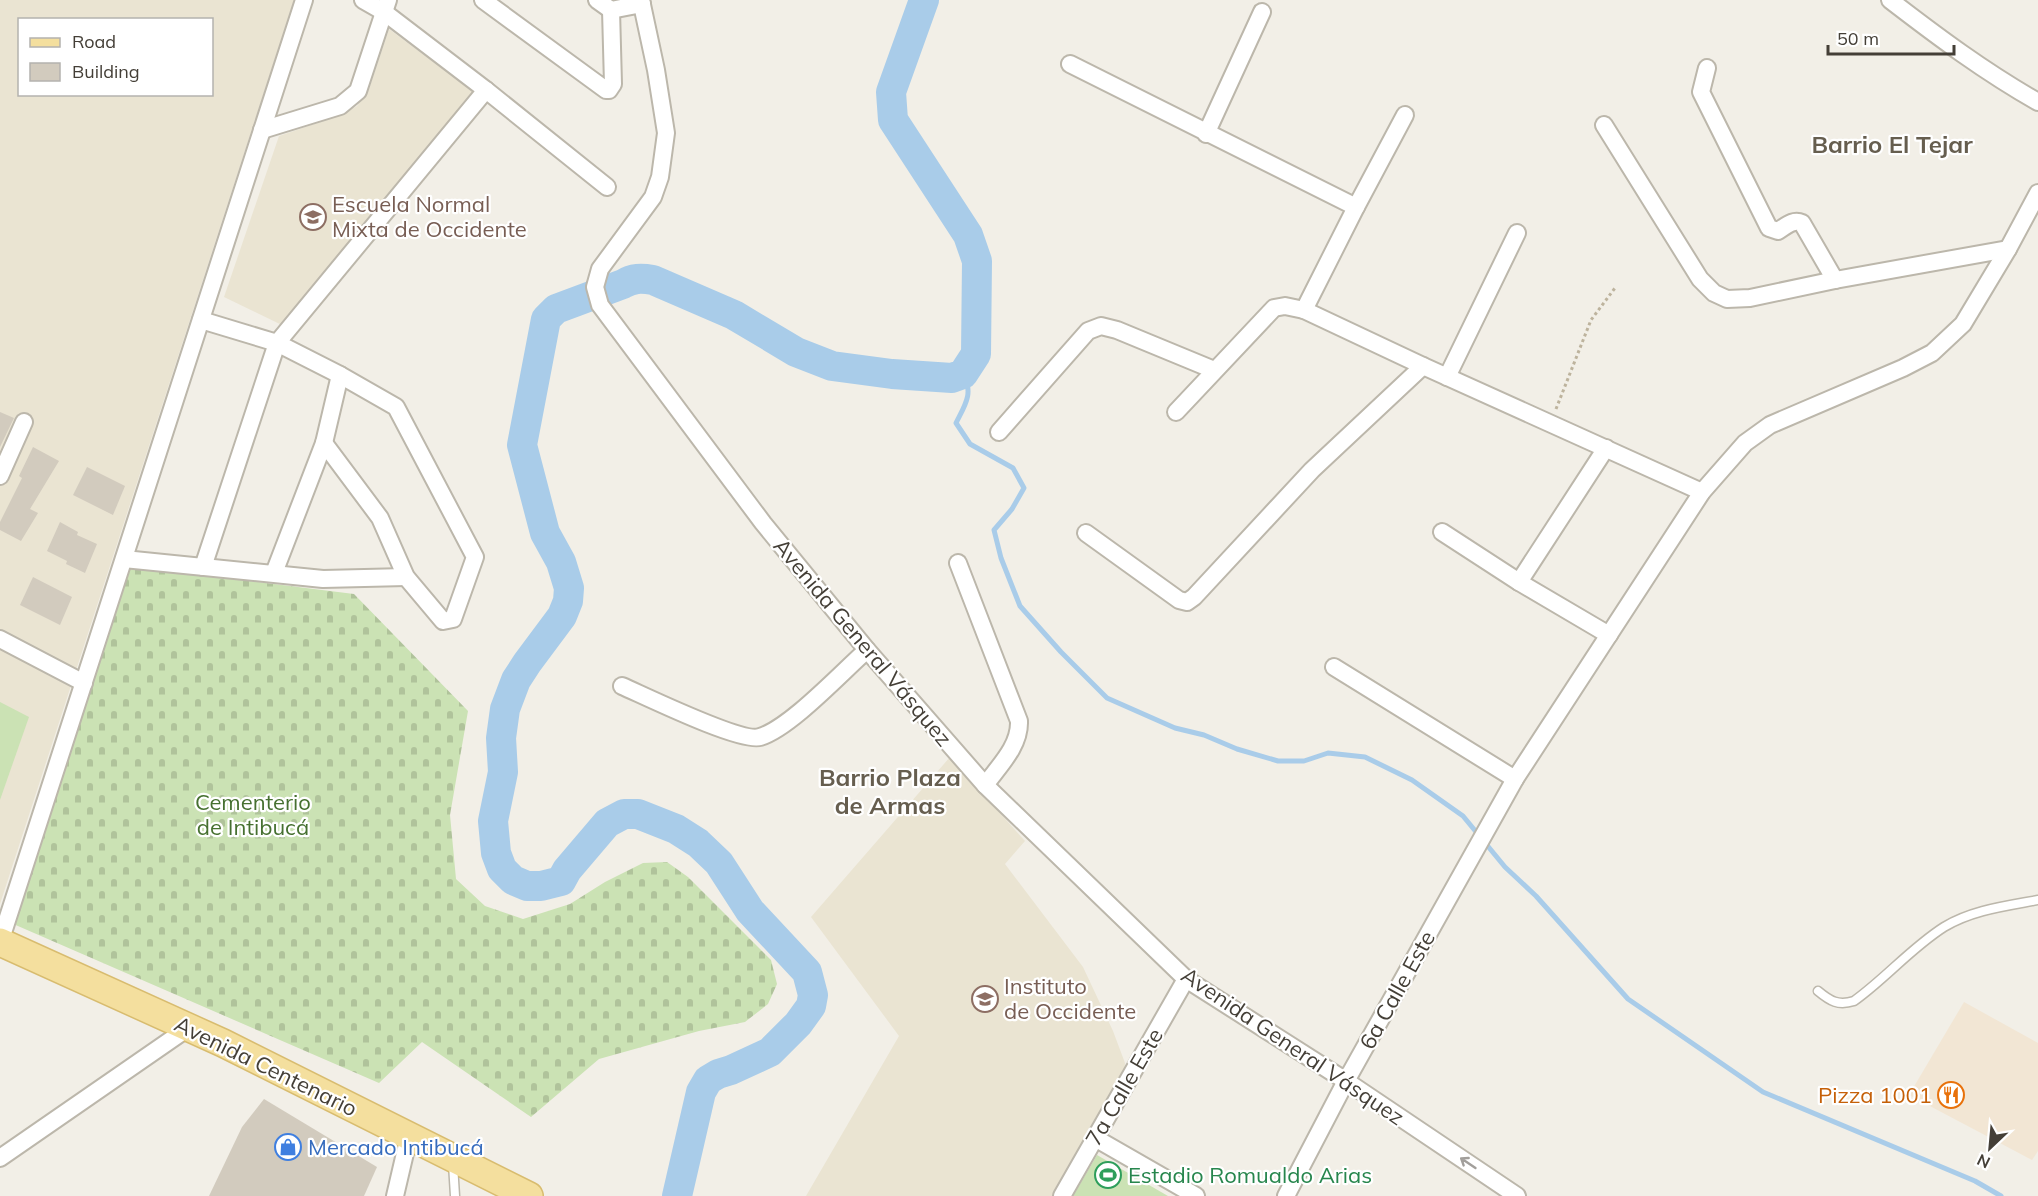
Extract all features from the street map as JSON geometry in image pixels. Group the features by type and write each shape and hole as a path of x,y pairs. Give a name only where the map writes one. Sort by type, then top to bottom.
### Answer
{"main road":[{"name":"Avenida Centenario","path":"0,942 224,1043 529,1196"}],"street":[{"path":"0,942 304,0"},
{"path":"363,0 386,6 607,188"},
{"path":"483,0 606,90 609,90 613,84 611,10"},
{"path":"597,0 611,10"},
{"path":"1890,0 1964,57 1998,80 2038,102"},
{"path":"611,10 642,2"},
{"name":"Avenida General Vásquez","path":"642,2 666,133 660,177 653,197 600,269 595,287 600,305 763,523 867,650 985,785 1186,978 1346,1081 1499,1191 1517,1196"},
{"path":"262,130 340,106 358,91 386,6"},
{"path":"1206,134 1262,12"},
{"path":"1070,64 1356,207"},
{"path":"1707,68 1701,92 1769,228 1778,231 1793,222 1797,221 1802,224 1835,280"},
{"path":"203,567 277,343 486,90"},
{"path":"1304,310 1405,115"},
{"path":"1605,125 1700,279 1714,293 1727,299 1750,298 1835,280 2008,249"},
{"name":"6a Calle Este","path":"1286,1196 1346,1081 1515,779 1702,492 1745,443 1770,425 1903,368 1932,353 1963,324 2038,193"},
{"path":"1447,377 1517,233"},
{"path":"1176,412 1274,308 1286,306 1304,310 1702,492"},
{"path":"201,320 277,343 396,407 475,557 453,619 443,621 406,577 380,518 324,443"},
{"path":"999,432 1088,331 1101,327 1117,330 1214,370"},
{"path":"1086,533 1179,600 1187,602 1312,470 1423,366"},
{"path":"274,573 324,443 340,375"},
{"path":"0,476 24,422"},
{"path":"1519,582 1606,448"},
{"path":"1442,531 1519,582 1609,635"},
{"path":"124,559 323,579 406,577"},
{"path":"958,563 1019,721 1019,732 1013,747 985,785"},
{"path":"0,639 84,683"},
{"path":"622,686 733,734 758,738 787,722 867,650"},
{"path":"1334,667 1515,779"},
{"name":"7a Calle Este","path":"1062,1196 1186,978"},
{"path":"0,1158 188,1028"},
{"path":"395,1196 409,1136"},
{"path":"1095,1138 1196,1196"}],"lane":[{"path":"1818,991 1836,1003 1844,1004 1854,1001 1944,928 1965,917 1994,908 2038,900"},
{"path":"453,1158 455,1196"}],"path":[{"path":"1551,423 1591,320 1615,288"}],"shaded area":[{"path":"0,0 294,0 0,904"},
{"name":"Escuela Normal Mixta de Occidente","path":"389,29 474,92 286,327 224,297 279,136 341,115 357,106 369,89"},
{"name":"Instituto de Occidente","path":"950,757 1025,841 1005,864 1083,967 1113,1031 1125,1063 1124,1076 1055,1196 806,1196 899,1036 811,917"},
{"path":"1964,1002 2038,1043 2038,1151 2032,1160 1909,1095"}],"green space":[{"name":"Cementerio de Intibucá","path":"129,566 354,594 468,711 450,815 456,879 485,906 523,919 570,904 605,882 643,863 667,862 688,877 771,960 777,984 768,1004 745,1022 699,1031 599,1059 531,1117 422,1042 379,1083 11,923"},
{"path":"0,702 29,717 0,800"},
{"name":"Estadio Romualdo Arias","path":"1097,1155 1168,1196 1073,1196"}],"building":[{"path":"0,412 14,418 0,447"},
{"path":"33,447 59,461 30,509 38,513 21,541 0,530 0,522 22,478 19,476"},
{"path":"87,467 125,486 113,515 73,495"},
{"path":"60,522 78,532 77,535 97,544 85,573 47,551"},
{"path":"33,577 72,597 60,625 20,605"},
{"name":"Mercado Intibucá","path":"264,1099 377,1167 364,1196 209,1196 242,1127"}],"waterway":[{"path":"677,1196 701,1092 708,1080 770,1052 798,1024 811,1006 813,995 807,972 750,911 719,863 698,843 676,829 638,814 624,814 607,823 567,870 561,881 541,886 527,886 513,880 502,869 496,853 493,821 503,772 501,738 505,709 516,680 562,616 568,601 569,588 561,562 545,533 522,445 546,319 556,309 630,281 649,279 734,315 796,352 832,366 892,374 952,378 963,374 976,354 977,261 968,235 893,120 891,92 924,0"},
{"path":"963,374 968,393 956,423 970,444 1013,468 1024,488 1012,509 994,530 1001,558 1020,606 1061,652 1107,698 1175,728 1204,735 1237,749 1278,761 1304,761 1328,753 1365,757 1412,780 1463,816 1505,867 1536,896 1628,999 1763,1092 1975,1181 2001,1196"}],"place":[{"name":"Escuela Normal Mixta de Occidente","path":"313,217"},
{"name":"Instituto de Occidente","path":"985,999"},
{"name":"Pizza 1001","path":"1951,1095"},
{"name":"Mercado Intibucá","path":"288,1147"},
{"name":"Estadio Romualdo Arias","path":"1108,1175"}],"district":[{"name":"Barrio El Tejar","path":"1892,145"},
{"name":"Barrio Plaza de Armas","path":"890,792"}]}
